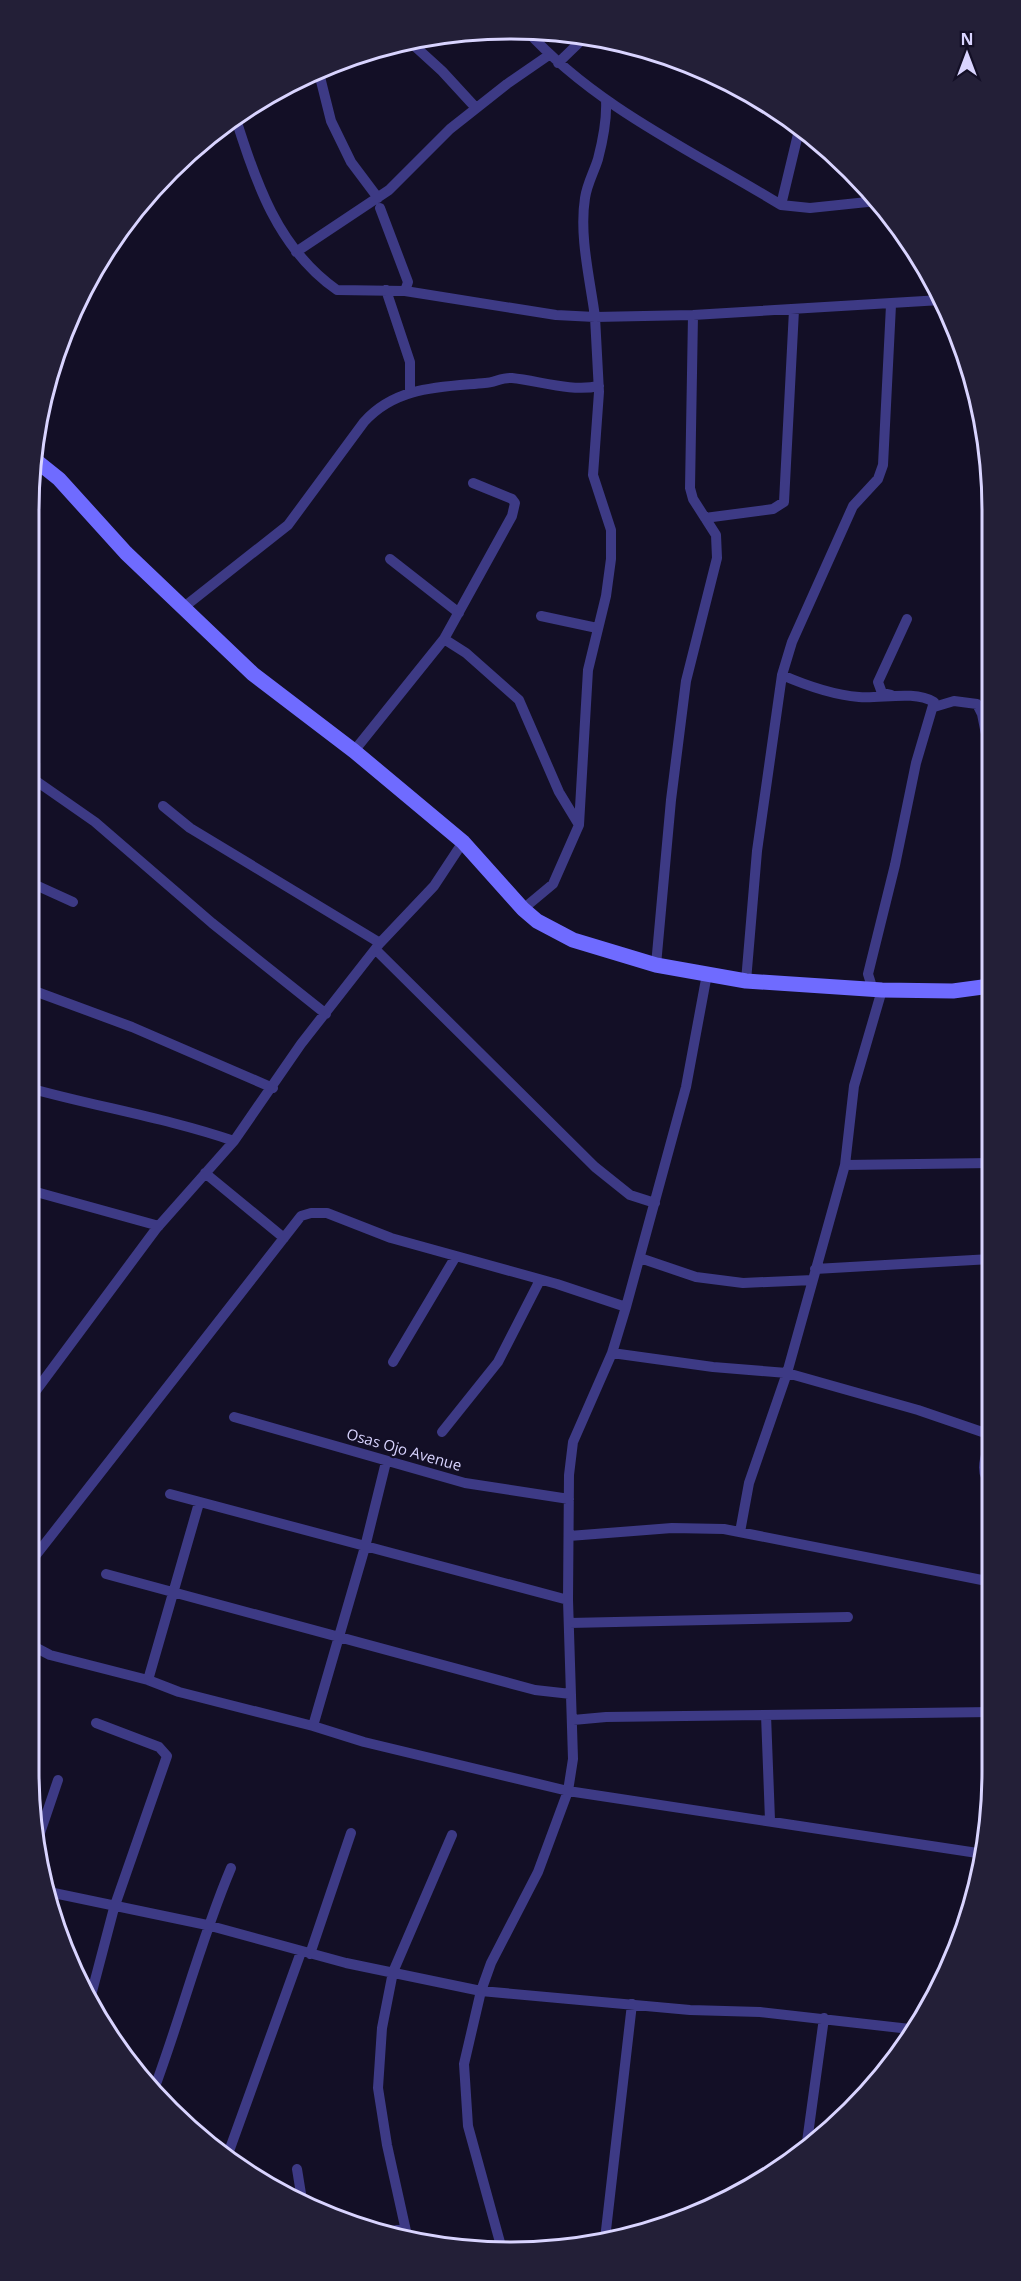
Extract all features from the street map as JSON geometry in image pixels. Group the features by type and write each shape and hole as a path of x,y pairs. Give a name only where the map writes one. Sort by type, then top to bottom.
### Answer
{"street":[{"path":"535,40 549,56 606,100 675,145 717,165 781,205 810,208 867,202"},
{"path":"558,63 578,44"},
{"path":"417,48 476,108"},
{"path":"296,252 379,203 476,108 549,56"},
{"path":"321,79 331,121 351,162 379,203 408,282 405,291"},
{"path":"523,909 553,884 579,825 588,670 611,559 611,530 592,476 599,386 595,317 585,242 584,208 598,157 606,115 606,100"},
{"path":"238,125 258,184 283,235 296,252 337,290 405,291 556,315 595,317 693,315 932,301"},
{"path":"781,205 798,136"},
{"path":"386,290 410,362 410,393"},
{"path":"746,981 757,851 782,675 792,642 853,506 878,479 883,465 891,305"},
{"path":"705,518 773,509 784,502 794,310"},
{"path":"656,965 671,800 686,681 717,558 716,535 693,499 690,488 693,315"},
{"path":"184,607 288,525 374,412 410,393 450,384 486,384 508,378 574,387 599,386"},
{"path":"41,465 59,479 126,553 253,674 354,751 463,842 523,909 537,921 573,940 656,965 746,981 878,990 953,991 982,987"},
{"path":"354,751 444,639 512,516 515,502 473,483"},
{"path":"390,559 459,613"},
{"path":"542,616 597,628"},
{"path":"897,697 882,693 878,682 907,619"},
{"path":"444,639 466,653 519,700 559,792 579,825"},
{"path":"740,1532 749,1483 787,1373 845,1165 854,1086 878,990 868,974 895,865 916,763 934,707 933,702 928,699 858,697 799,683 782,675"},
{"path":"934,707 954,701 967,701 982,708"},
{"path":"39,784 95,822 250,955 326,1014"},
{"path":"163,806 190,828 378,947 595,1167 630,1195 655,1203"},
{"path":"39,1385 159,1226 234,1141 302,1044 378,947 434,886 463,842"},
{"path":"39,887 73,903"},
{"path":"500,2242 468,2126 464,2064 481,1991 491,1963 538,1872 568,1791 573,1759 568,1600 569,1499 573,1442 612,1353 626,1307 686,1087 707,974"},
{"path":"39,992 132,1027 273,1088"},
{"path":"39,1091 194,1127 234,1141"},
{"path":"845,1165 982,1163"},
{"path":"205,1173 284,1238"},
{"path":"39,1193 159,1226"},
{"path":"39,1550 301,1216 311,1213 327,1213 391,1238 626,1307"},
{"path":"393,1362 456,1256"},
{"path":"640,1258 696,1277 743,1283 814,1274 982,1260"},
{"path":"442,1432 498,1362 540,1280"},
{"path":"612,1353 713,1367 787,1373 918,1410 982,1432"},
{"name":"Osas Ojo Avenue","path":"234,1416 386,1462 465,1483 569,1499"},
{"path":"313,1726 365,1547 386,1462"},
{"path":"170,1494 568,1600"},
{"path":"148,1680 199,1503"},
{"path":"569,1536 672,1528 740,1532 982,1580"},
{"path":"106,1574 173,1594 535,1690 571,1694"},
{"path":"569,1623 848,1617"},
{"path":"39,1650 50,1655 148,1680 179,1692 313,1726 364,1742 568,1791 975,1853"},
{"path":"573,1719 982,1712"},
{"path":"766,1715 770,1820"},
{"path":"93,1988 114,1908 167,1756 159,1748 96,1723"},
{"path":"42,1826 58,1780"},
{"path":"230,2150 351,1833"},
{"path":"401,2229 405,2228 378,2088 382,2028 393,1972 452,1835"},
{"path":"157,2082 176,2032 207,1925 231,1868"},
{"path":"55,1894 207,1925 305,1953 481,1991 690,2010 760,2012 905,2028"},
{"path":"608,2232 632,2004"},
{"path":"808,2137 824,2018"},
{"path":"297,2169 301,2192"}]}
